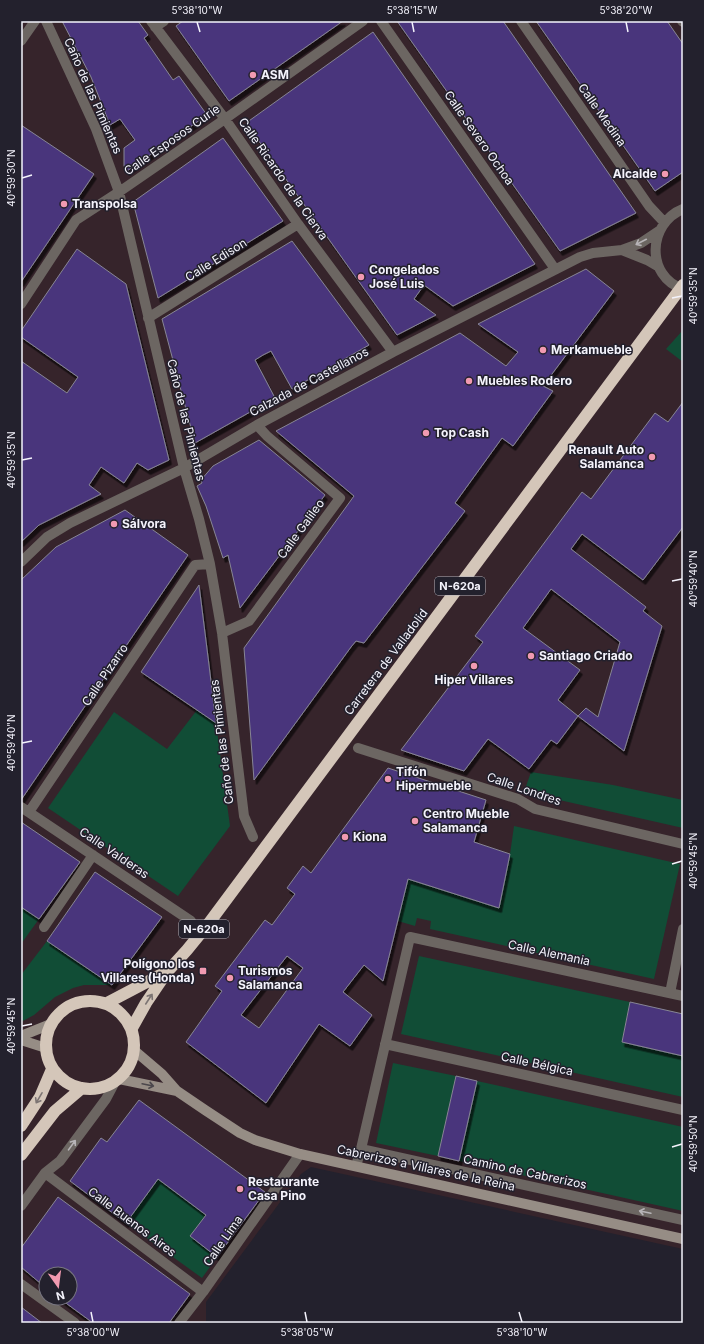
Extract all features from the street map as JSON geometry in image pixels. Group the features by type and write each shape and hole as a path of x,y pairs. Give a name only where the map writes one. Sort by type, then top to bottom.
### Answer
{"highway":[{"name":"Carretera de Valladolid","path":"132,1028 146,1003 167,972 209,923 682,288"},
{"name":"Carretera de Valladolid","path":"107,1004 167,972"},
{"path":"82,1002 107,1004 117,1009 125,1016 132,1028 135,1042 134,1051 128,1067 117,1080 99,1088 82,1088 66,1083 52,1069 48,1059 46,1048 47,1036 52,1024 59,1014 69,1006 82,1002"},
{"path":"21,1126 40,1097 52,1069"},
{"path":"21,1156 55,1110 82,1088"}],"street":[{"path":"21,42 34,21"},
{"name":"Caño de las Pimientas","path":"46,21 96,128 119,192 184,468 210,564 222,634 244,816 253,837"},
{"name":"Calle Esposos Curie","path":"21,304 76,220 225,119 363,21"},
{"name":"Calle Severo Ochoa","path":"381,21 555,269"},
{"name":"Calle Medina","path":"521,21 662,227"},
{"name":"Calle Ricardo de la Cierva","path":"156,23 298,224 394,352"},
{"path":"659,267 656,255 656,243 662,227 676,212 683,209"},
{"name":"Calle Edison","path":"148,318 298,224"},
{"name":"Calzada de Castellanos","path":"21,562 47,537 70,523 184,468 257,425 394,352 580,257 593,253 622,250 641,242 662,227"},
{"name":"Calzada de Castellanos","path":"622,250 647,260 659,267"},
{"name":"Carretera de Valladolid","path":"659,267 667,279 682,288"},
{"name":"Calle Galileo","path":"222,634 250,621 340,498 266,436 257,425"},
{"name":"Calle Pizarro","path":"25,809 194,565 210,564"},
{"name":"Calle Londres","path":"358,748 518,799 535,809 683,844"},
{"name":"Calle Valderas","path":"25,809 191,921"},
{"path":"44,927 93,855"},
{"path":"670,992 683,929"},
{"name":"Calle Alemania","path":"385,1044 410,937 683,996"},
{"path":"21,1036 52,1024"},
{"path":"21,1040 46,1048"},
{"path":"356,1166 362,1149 385,1044"},
{"name":"Calle Bélgica","path":"385,1044 683,1110"},
{"name":"Cabrerizos a Villares de la Reina","path":"134,1051 162,1074 176,1091 240,1133 255,1140 300,1154 683,1239"},
{"path":"21,1206 45,1173 60,1161 106,1099 117,1080"},
{"name":"Cabrerizos a Villares de la Reina","path":"117,1080 176,1091"},
{"name":"Camino de Cabrerizos","path":"362,1149 683,1220"},
{"name":"Calle Lima","path":"179,1323 203,1292 300,1154"},
{"name":"Calle Buenos Aires","path":"45,1173 203,1292"},
{"path":"21,1284 75,1323"}],"shaded area":[{"path":"21,21 683,21 683,1249 311,1167 301,1174 206,1302 206,1323 21,1323"}],"green space":[{"path":"683,330 683,362 666,349"},
{"path":"197,710 216,723 230,826 178,896 48,808 114,712 167,749"},
{"path":"531,772 613,785 683,800 683,828 524,792"},
{"path":"514,826 680,864 654,979 430,929 431,921 417,918 415,926 398,921 408,879 499,908"},
{"path":"21,907 39,919 21,944"},
{"path":"47,941 112,985 84,985 73,988 55,997 34,1015 21,1022 21,975"},
{"path":"419,956 630,1002 622,1042 683,1056 683,1097 401,1034"},
{"path":"393,1063 456,1076 438,1156 376,1143"},
{"path":"477,1081 683,1127 683,1211 459,1161"},
{"path":"158,1179 206,1215 190,1236 217,1257 202,1278 126,1223"}],"building":[{"path":"62,21 138,21 148,35 144,38 173,80 179,76 207,115 127,171 124,166 124,148 135,140 120,119 110,125 91,77"},
{"path":"183,21 343,21 229,101 176,26"},
{"path":"397,21 503,21 636,213 560,251"},
{"path":"536,21 667,21 683,44 683,172 655,191"},
{"path":"373,32 535,264 453,306 424,285 414,299 436,315 397,335 246,123"},
{"path":"21,125 94,174 21,282"},
{"path":"223,138 283,221 158,298 133,202"},
{"path":"292,241 369,345 292,389 271,351 263,355 255,360 275,398 195,443 162,319"},
{"path":"77,249 126,284 169,460 148,470 137,463 124,483 101,467 89,485 101,494 39,525 21,542 21,361 67,393 78,377 21,337 21,331"},
{"path":"586,269 614,291 543,386 553,391 513,446 502,438 455,503 465,511 364,643 356,641 351,647 254,780 244,648 354,496 276,431 460,333 506,366 518,352 478,324"},
{"path":"683,402 683,527 643,580 582,534 571,549 646,607 643,611 662,626 624,751 578,716 557,744 551,740 529,769 488,739 464,771 401,750 483,642 475,636 582,492 591,499 655,413 668,422","holes":["551,589 620,642 598,717 586,708 578,716 558,700 580,670 523,628"]},
{"path":"259,440 325,495 240,608 228,555 223,558 206,506 197,486 202,483 201,480 213,466"},
{"path":"125,510 188,555 21,800 21,580 56,547"},
{"path":"199,585 209,665 216,723 141,672"},
{"path":"388,768 486,800 474,842 510,854 499,908 408,879 383,981 364,965 343,992 372,1015 350,1046 319,1024 266,1103 186,1042 222,991 215,986 265,920 272,925 295,894 287,888 303,866 311,873","holes":["287,956 303,968 259,1028 241,1015"]},
{"path":"21,822 80,862 39,919 21,907"},
{"path":"95,872 162,917 112,985 47,941"},
{"path":"630,1002 683,1014 683,1056 622,1042"},
{"path":"456,1076 477,1081 459,1161 438,1156"},
{"path":"139,1100 265,1192 217,1257 190,1236 206,1215 158,1179 126,1223 70,1181 101,1138 107,1142"},
{"path":"58,1197 190,1294 169,1323 93,1323 70,1306 78,1306 78,1266 38,1266 38,1281 21,1267 21,1248"},
{"path":"21,1307 42,1323 21,1323"}],"place":[{"name":"ASM","path":"253,75"},
{"name":"Alcalde","path":"665,174"},
{"name":"Transpolsa","path":"64,204"},
{"name":"Congelados José Luis","path":"361,277"},
{"name":"Merkamueble","path":"543,350"},
{"name":"Muebles Rodero","path":"469,381"},
{"name":"Top Cash","path":"426,433"},
{"name":"Renault Auto Salamanca","path":"652,457"},
{"name":"Sálvora","path":"114,524"},
{"name":"Santiago Criado","path":"531,656"},
{"name":"Hiper Villares","path":"474,666"},
{"name":"Tifón Hipermueble","path":"388,779"},
{"name":"Centro Mueble Salamanca","path":"415,821"},
{"name":"Kiona","path":"345,837"},
{"name":"Polígono los Villares (Honda)","path":"203,971"},
{"name":"Turismos Salamanca","path":"230,978"},
{"name":"Restaurante Casa Pino","path":"240,1189"}]}
